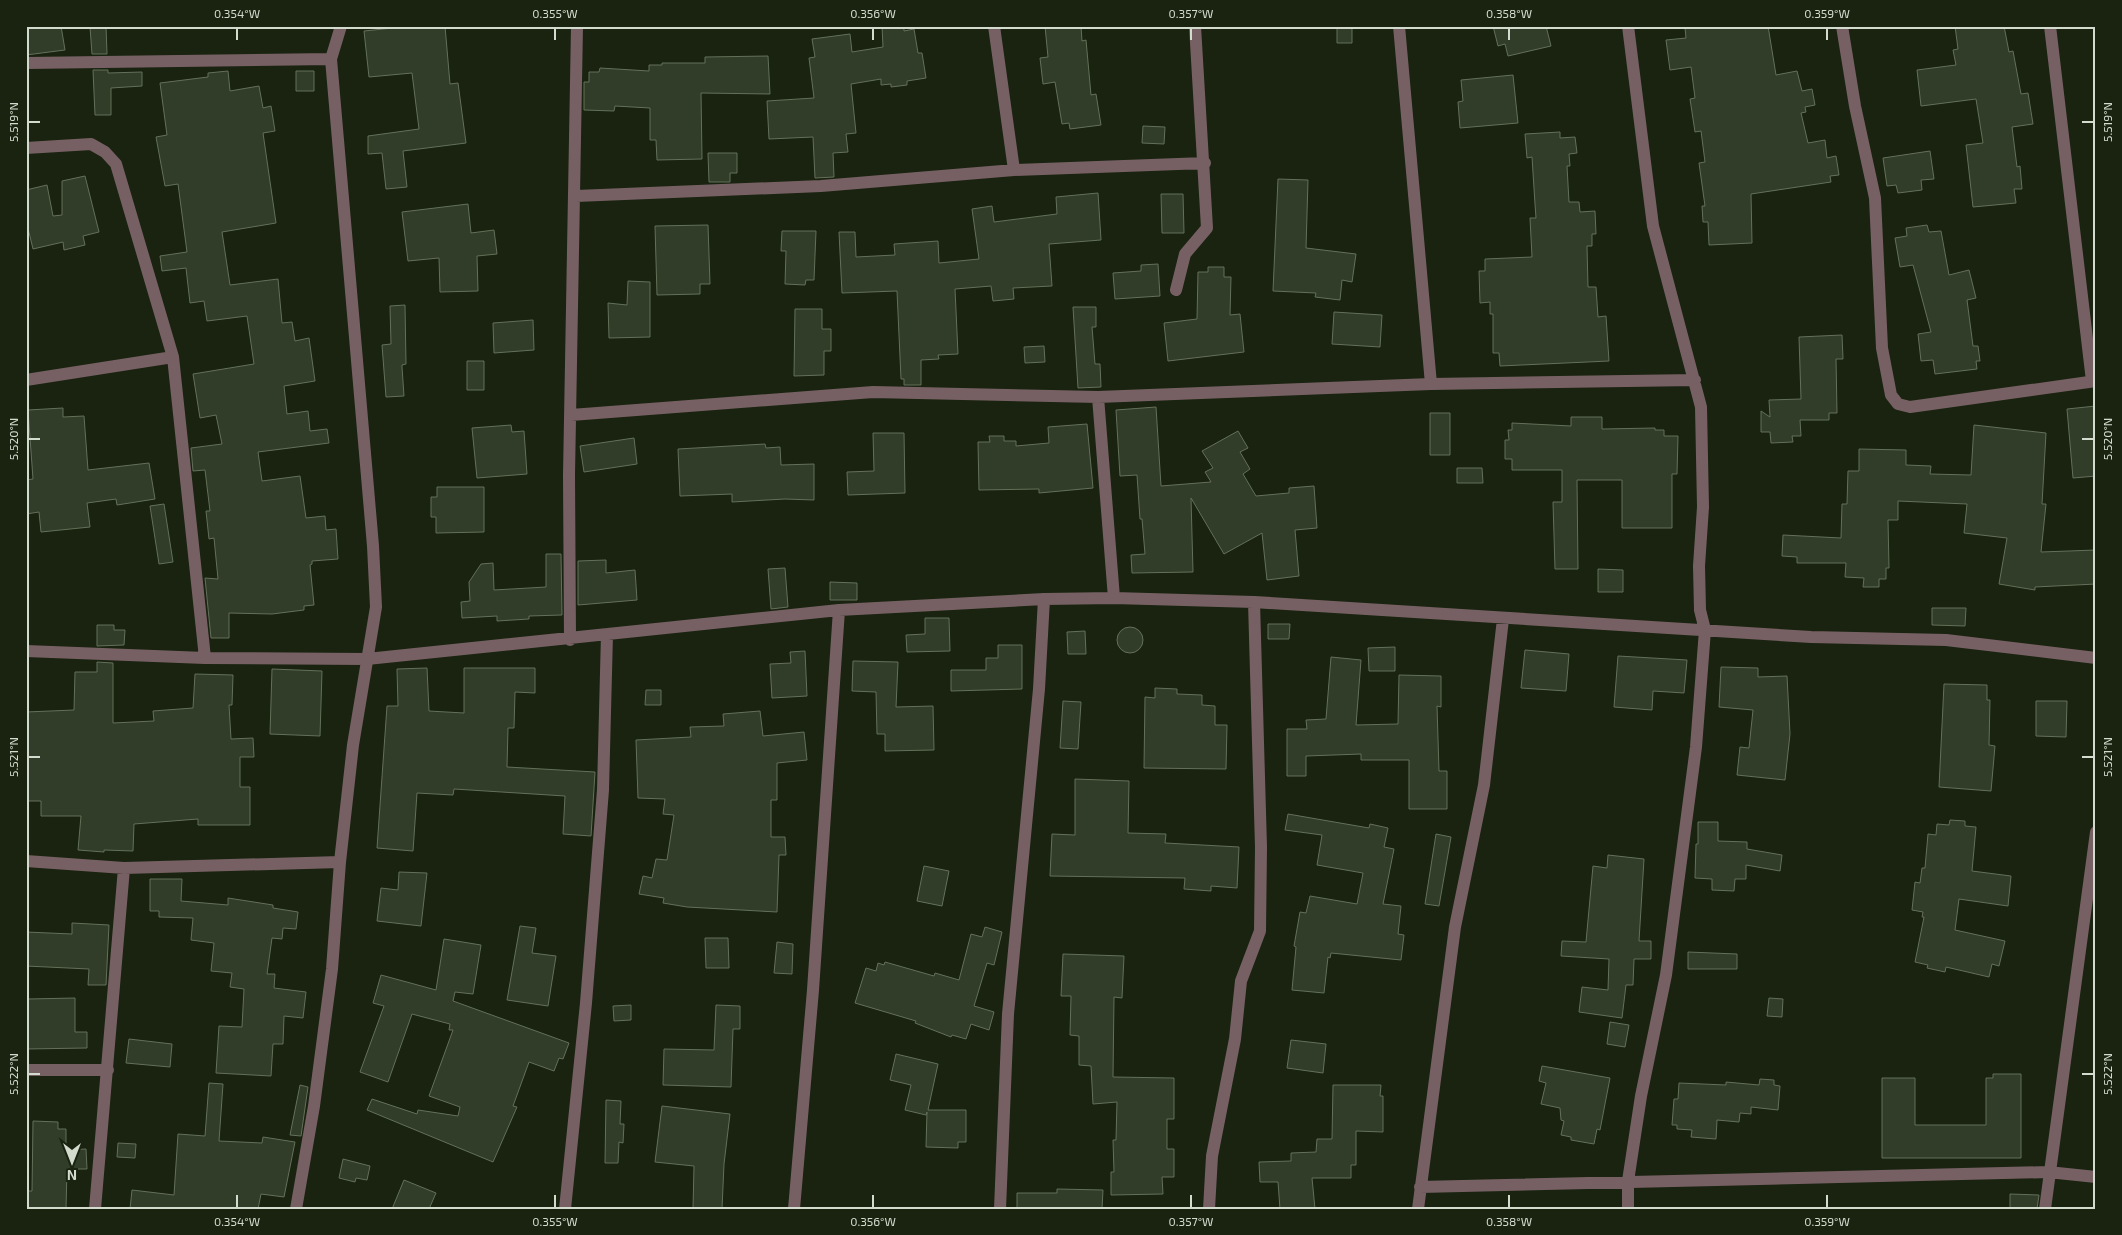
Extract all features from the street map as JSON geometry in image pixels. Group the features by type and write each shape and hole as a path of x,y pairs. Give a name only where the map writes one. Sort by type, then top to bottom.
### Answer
{"street":[{"path":"296,1209 324,1034 332,969 340,862 352,745 376,607 373,546 331,58 340,26"},
{"path":"570,640 571,415 576,196 577,26"},
{"path":"994,26 1014,170"},
{"path":"1176,290 1185,254 1207,228 1205,163 1195,26"},
{"path":"1400,26 1431,384"},
{"path":"1628,26 1653,226 1701,407 1703,507 1699,566 1700,610 1705,630 1696,747 1666,975 1641,1096 1628,1181 1628,1209"},
{"path":"1842,26 1855,106 1875,198 1882,348 1891,395 1898,404 1910,407 2094,381 2050,26"},
{"path":"26,63 331,58"},
{"path":"26,148 90,144 104,152 116,164 173,358 205,658"},
{"path":"576,196 821,186 1014,170 1205,163"},
{"path":"26,380 173,358"},
{"path":"571,415 873,392 1098,397 1431,384 1695,380"},
{"path":"1098,397 1114,598"},
{"path":"26,650 205,658 366,659 570,640 607,634 839,610 1044,599 1114,598 1254,602 1811,637 1946,640 2096,658"},
{"path":"1000,1209 1008,1014 1039,689 1044,599"},
{"path":"1209,1209 1212,1156 1235,1039 1241,981 1260,931 1261,847 1254,602"},
{"path":"794,1209 813,990 839,610"},
{"path":"1418,1209 1455,927 1484,785 1503,619"},
{"path":"565,1209 586,1003 603,790 607,634"},
{"path":"2045,1209 2048,1172 2096,832"},
{"path":"26,861 124,868 340,862"},
{"path":"95,1209 124,868"},
{"path":"26,1070 108,1070"},
{"path":"1420,1187 2048,1172 2096,1177"}],"building":[{"path":"26,26 61,26 65,50 26,55"},
{"path":"106,26 107,54 92,54 90,27"},
{"path":"412,26 445,26 450,84 458,83 466,143 403,151 407,187 386,189 382,153 368,154 368,136 419,129 412,73 369,77 364,31"},
{"path":"882,26 904,26 904,31 914,29 918,53 922,53 926,78 907,81 907,85 891,87 891,84 881,85 881,79 851,84 856,133 846,134 848,152 833,153 834,177 815,178 813,137 769,139 767,101 814,98 809,58 815,57 812,39 850,34 852,52 883,47"},
{"path":"1045,26 1081,26 1082,41 1086,40 1091,95 1096,94 1101,125 1070,129 1069,123 1062,124 1055,82 1043,84 1040,58 1048,57"},
{"path":"1337,26 1352,26 1352,43 1337,43"},
{"path":"1493,26 1546,26 1551,46 1508,56 1505,44 1498,46"},
{"path":"1698,26 1768,26 1776,75 1797,71 1802,91 1812,89 1815,105 1805,107 1806,112 1801,113 1808,143 1825,140 1827,158 1836,156 1839,175 1830,176 1831,182 1751,194 1752,243 1709,245 1708,222 1703,222 1702,206 1705,206 1699,163 1705,162 1701,131 1695,132 1690,99 1695,98 1691,67 1670,70 1666,40 1686,38 1685,28"},
{"path":"1955,26 2004,26 2009,52 2013,51 2021,94 2028,93 2033,124 2012,127 2017,167 2020,166 2022,189 2014,189 2016,203 1973,207 1966,145 1983,143 1976,99 1921,106 1917,70 1956,65 1953,50 1958,49"},
{"path":"768,56 770,94 701,93 702,159 657,160 656,140 650,140 650,108 615,106 614,111 584,110 584,82 589,82 589,72 599,72 600,68 649,71 649,65 662,65 662,63 705,63 705,57"},
{"path":"93,70 108,70 108,73 142,72 142,86 111,88 111,115 95,115"},
{"path":"228,71 230,91 259,86 263,108 271,106 275,131 263,133 276,223 222,232 230,285 278,279 282,323 292,322 295,341 309,338 315,381 284,386 287,414 308,411 310,431 327,429 329,443 258,452 262,481 300,476 306,518 325,516 326,530 336,529 338,559 312,561 310,565 314,605 304,606 304,610 272,614 229,613 229,638 211,638 205,578 218,579 214,538 209,539 206,511 210,511 205,470 193,471 191,448 222,444 216,415 200,418 193,374 254,364 247,316 207,321 204,301 190,303 186,268 162,271 160,256 187,252 178,184 165,186 156,137 167,135 160,83 208,77 208,73"},
{"path":"296,71 314,71 314,91 296,91"},
{"path":"1513,75 1518,123 1460,128 1458,102 1463,101 1461,80"},
{"path":"1143,126 1165,127 1164,144 1142,143"},
{"path":"1560,132 1560,138 1575,137 1577,153 1569,154 1570,166 1567,166 1569,202 1579,202 1580,212 1595,211 1596,234 1592,234 1592,246 1587,246 1588,287 1596,287 1598,317 1606,316 1609,361 1500,366 1499,353 1493,353 1493,314 1490,314 1490,302 1480,303 1479,271 1485,271 1485,259 1532,257 1530,218 1536,218 1532,157 1527,158 1525,134"},
{"path":"1930,151 1934,179 1921,180 1922,190 1898,193 1896,185 1887,186 1883,158"},
{"path":"708,153 737,153 737,173 730,173 730,182 709,182"},
{"path":"85,176 99,232 83,236 85,245 64,250 63,242 33,249 26,220 26,190 47,185 53,216 62,215 62,181"},
{"path":"1278,179 1308,180 1306,248 1356,254 1352,282 1342,280 1340,300 1315,297 1316,293 1273,291"},
{"path":"1098,193 1101,240 1049,244 1052,286 1013,288 1014,299 993,301 991,286 955,289 958,354 938,355 939,359 921,360 921,385 904,385 904,379 901,379 897,291 842,293 839,232 855,232 856,257 895,255 894,244 938,241 939,263 979,259 972,209 992,206 994,222 1057,214 1056,197"},
{"path":"1161,194 1183,194 1184,233 1162,233"},
{"path":"468,204 471,233 494,230 497,254 477,256 478,291 440,292 439,258 408,261 402,212"},
{"path":"708,225 710,284 700,284 700,294 657,295 655,226"},
{"path":"1927,225 1929,232 1941,231 1949,275 1969,270 1976,298 1967,300 1973,346 1978,346 1980,361 1976,361 1977,369 1935,374 1933,360 1921,361 1918,334 1931,332 1913,265 1900,267 1895,238 1907,236 1906,228"},
{"path":"782,231 816,231 814,280 806,280 805,285 785,284 786,251 781,251"},
{"path":"1158,264 1160,296 1115,299 1113,273 1141,271 1141,265"},
{"path":"1208,267 1224,267 1224,277 1231,277 1230,315 1240,314 1244,352 1168,361 1164,323 1197,319 1198,272 1208,272"},
{"path":"628,281 650,282 650,337 609,338 608,303 627,305"},
{"path":"405,305 406,364 402,365 404,396 386,397 382,345 391,344 390,306"},
{"path":"1073,307 1096,307 1096,327 1092,327 1095,364 1100,364 1101,387 1078,388"},
{"path":"795,309 822,309 822,329 831,329 831,351 824,351 824,375 794,376"},
{"path":"1334,312 1382,315 1380,347 1332,344"},
{"path":"533,320 534,350 494,353 493,323"},
{"path":"1842,335 1843,359 1836,359 1837,413 1829,413 1829,420 1800,420 1801,436 1792,436 1793,442 1771,443 1770,432 1761,432 1761,411 1770,417 1769,400 1801,399 1799,337"},
{"path":"1044,346 1045,362 1025,363 1024,347"},
{"path":"467,361 484,361 484,390 467,390"},
{"path":"2096,406 2096,476 2073,478 2067,409"},
{"path":"1156,407 1161,486 1211,482 1205,472 1213,468 1202,451 1238,431 1248,448 1240,452 1250,469 1243,474 1256,496 1289,493 1289,488 1314,486 1317,528 1295,530 1299,576 1267,580 1262,533 1224,554 1191,498 1193,572 1132,573 1131,555 1145,554 1142,519 1140,519 1137,475 1120,476 1116,410"},
{"path":"63,408 63,417 84,416 88,470 149,463 155,499 117,505 116,499 87,503 90,527 41,532 39,512 26,514 26,480 33,479 28,410"},
{"path":"1430,413 1450,413 1450,455 1430,455"},
{"path":"1571,417 1602,417 1602,429 1655,428 1655,430 1664,430 1664,436 1678,436 1677,474 1672,474 1672,528 1622,528 1622,480 1577,480 1578,569 1555,569 1553,502 1562,502 1562,470 1512,470 1512,459 1505,459 1505,440 1509,440 1508,430 1512,430 1512,423 1571,426"},
{"path":"1087,424 1093,488 1039,493 1039,489 979,490 978,442 990,442 989,436 1004,436 1004,441 1016,441 1016,446 1049,443 1048,427"},
{"path":"511,425 512,432 524,431 527,474 477,478 472,428"},
{"path":"1974,425 2046,433 2042,504 2046,504 2041,552 2096,550 2096,584 2035,587 2035,590 1999,584 2007,538 1964,533 1967,504 1898,501 1898,520 1888,520 1889,568 1886,568 1886,579 1879,579 1879,587 1863,587 1864,578 1845,577 1846,563 1797,563 1797,557 1782,556 1783,535 1841,538 1842,504 1847,504 1848,471 1859,471 1859,449 1906,450 1906,465 1931,466 1930,474 1971,475"},
{"path":"873,433 904,433 905,493 848,495 847,472 874,471"},
{"path":"634,438 637,464 584,472 580,446"},
{"path":"765,444 766,448 780,447 781,465 814,464 814,500 785,499 732,502 732,494 680,496 678,449"},
{"path":"1457,468 1482,468 1483,483 1457,483"},
{"path":"437,487 484,487 484,532 436,533 436,517 431,517 431,497 437,497"},
{"path":"164,504 173,562 159,564 150,506"},
{"path":"546,554 561,554 562,615 529,616 529,619 497,621 497,616 462,618 461,602 470,601 469,582 481,564 493,563 494,590 546,587"},
{"path":"606,560 606,573 635,570 637,600 578,605 578,561"},
{"path":"785,568 788,607 771,609 768,569"},
{"path":"1598,569 1623,570 1623,592 1598,592"},
{"path":"830,582 857,583 857,600 830,600"},
{"path":"1932,608 1966,608 1965,626 1932,625"},
{"path":"925,618 949,618 950,651 907,652 906,635 925,634"},
{"path":"1268,624 1290,624 1289,639 1268,639"},
{"path":"97,625 114,625 114,630 125,630 124,645 97,646"},
{"path":"1130,627 1139,631 1143,640 1139,649 1130,653 1121,649 1117,640 1121,631"},
{"path":"1085,631 1086,654 1068,654 1067,632"},
{"path":"998,645 1022,645 1022,689 951,691 951,670 986,670 986,658 998,658"},
{"path":"1395,647 1395,671 1369,671 1368,648"},
{"path":"1525,650 1569,654 1566,691 1521,688"},
{"path":"805,651 807,696 772,698 770,664 791,663 790,652"},
{"path":"1618,656 1687,660 1684,693 1653,691 1652,710 1614,707"},
{"path":"1331,657 1361,660 1356,725 1398,724 1399,675 1441,676 1441,707 1437,706 1439,771 1447,771 1447,809 1409,809 1409,760 1361,760 1361,754 1306,756 1306,776 1287,776 1287,729 1307,729 1306,720 1326,719"},
{"path":"853,661 898,662 896,707 933,706 934,750 885,751 885,734 877,734 876,692 852,691"},
{"path":"97,662 113,663 113,723 154,721 153,711 193,708 195,674 233,675 232,705 229,705 231,739 253,738 254,757 240,757 240,787 250,787 250,825 198,825 198,819 134,824 133,851 104,850 104,852 78,850 81,816 41,816 41,801 27,801 26,712 74,710 75,672 97,672"},
{"path":"1721,667 1758,668 1758,677 1787,676 1790,734 1785,780 1737,775 1740,747 1749,748 1753,710 1719,707"},
{"path":"427,668 429,711 464,713 464,668 535,668 535,693 515,692 514,728 508,728 507,767 595,772 591,836 563,834 565,796 454,789 453,795 417,793 413,851 377,848 387,706 398,706 397,669"},
{"path":"272,669 322,671 320,736 270,734"},
{"path":"1944,684 1987,685 1987,700 1990,700 1989,745 1995,746 1991,791 1939,787"},
{"path":"1155,688 1177,689 1177,694 1202,695 1202,705 1215,706 1215,725 1227,725 1226,769 1144,768 1145,697 1155,698"},
{"path":"646,690 661,690 661,705 645,705"},
{"path":"1063,701 1081,702 1078,749 1060,748"},
{"path":"2036,701 2067,701 2066,737 2036,736"},
{"path":"760,711 763,736 804,732 807,760 777,763 777,800 771,800 771,837 785,837 786,855 779,855 777,912 687,907 663,903 664,898 639,894 643,876 652,878 656,859 667,860 674,815 663,814 665,799 638,798 636,740 691,737 690,727 724,726 723,714"},
{"path":"1075,779 1129,781 1128,833 1166,834 1165,843 1239,847 1237,888 1211,886 1211,891 1184,889 1185,878 1050,876 1052,834 1075,835"},
{"path":"1288,814 1369,828 1370,824 1388,828 1384,847 1394,849 1383,904 1401,906 1398,934 1404,935 1401,960 1331,953 1330,958 1328,957 1324,993 1292,990 1296,947 1294,946 1300,912 1306,913 1310,896 1357,904 1363,873 1317,865 1322,835 1285,830"},
{"path":"1950,820 1965,821 1965,826 1976,827 1972,871 2011,876 2008,906 1959,899 1955,930 2005,941 1999,966 1992,964 1989,977 1946,967 1945,972 1927,968 1928,965 1915,962 1924,917 1922,917 1923,912 1912,910 1915,882 1920,883 1922,868 1925,868 1928,834 1936,835 1937,824 1949,825"},
{"path":"1698,822 1718,822 1718,841 1747,842 1747,849 1782,855 1780,871 1746,865 1746,879 1735,879 1734,891 1712,890 1712,879 1695,878"},
{"path":"1436,834 1451,837 1439,906 1425,904"},
{"path":"1608,855 1644,859 1639,941 1651,941 1651,959 1634,959 1633,985 1626,985 1622,1018 1579,1012 1582,987 1608,990 1609,959 1561,956 1562,941 1586,942 1593,866 1607,868"},
{"path":"924,866 949,871 942,906 917,901"},
{"path":"399,872 427,873 421,926 377,921 381,888 398,890"},
{"path":"150,879 182,879 181,901 228,905 228,898 273,905 273,908 298,912 296,929 283,928 282,939 272,938 267,974 275,974 274,988 306,992 303,1018 284,1016 283,1044 273,1044 271,1076 216,1073 219,1026 242,1027 244,989 230,987 232,973 211,971 214,943 191,940 193,918 159,917 159,911 150,911"},
{"path":"72,923 109,925 106,985 88,985 89,969 26,966 26,932 72,934"},
{"path":"520,926 536,928 532,953 556,956 548,1006 507,1000"},
{"path":"985,927 1002,932 994,965 987,963 974,1006 994,1012 989,1030 971,1024 966,1039 952,1035 951,1037 915,1023 916,1021 855,1003 866,968 876,971 878,963 884,965 885,962 934,976 935,973 959,980 971,934 982,937"},
{"path":"705,938 728,938 729,968 706,968"},
{"path":"444,939 481,945 473,994 455,992 453,1001 569,1043 563,1059 559,1058 554,1071 529,1062 513,1106 517,1107 493,1162 367,1110 372,1099 417,1114 418,1110 458,1116 460,1107 429,1096 453,1030 449,1030 450,1024 412,1014 388,1082 360,1072 384,1006 373,1003 381,975 436,990"},
{"path":"777,942 793,944 792,974 774,973"},
{"path":"1688,952 1737,954 1737,969 1688,969"},
{"path":"1063,954 1124,956 1122,998 1114,997 1113,1077 1174,1078 1174,1119 1167,1119 1167,1149 1174,1149 1174,1177 1162,1177 1163,1194 1111,1195 1111,1172 1114,1172 1113,1140 1116,1140 1117,1102 1093,1104 1091,1066 1079,1065 1079,1036 1070,1035 1071,996 1061,996"},
{"path":"75,998 75,1032 87,1032 87,1048 26,1049 28,999"},
{"path":"1769,998 1783,999 1782,1017 1767,1016"},
{"path":"631,1005 631,1020 614,1021 613,1006"},
{"path":"716,1005 740,1006 740,1029 733,1029 731,1087 663,1085 664,1049 714,1050"},
{"path":"1610,1022 1629,1025 1625,1047 1607,1044"},
{"path":"129,1039 172,1044 170,1067 126,1063"},
{"path":"1291,1040 1326,1044 1323,1073 1287,1068"},
{"path":"896,1054 938,1064 928,1110 966,1110 966,1142 958,1142 958,1148 926,1147 927,1112 926,1115 905,1110 911,1085 890,1080"},
{"path":"1542,1066 1610,1078 1600,1130 1597,1129 1594,1144 1571,1140 1571,1137 1561,1135 1564,1121 1561,1120 1560,1108 1541,1104 1546,1083 1539,1081"},
{"path":"1993,1074 2021,1074 2021,1158 1882,1158 1882,1078 1915,1078 1915,1125 1986,1125 1986,1078 1993,1078"},
{"path":"1760,1079 1774,1080 1774,1085 1780,1086 1778,1110 1751,1107 1751,1114 1740,1113 1739,1122 1717,1120 1716,1139 1691,1137 1692,1130 1677,1129 1677,1125 1672,1125 1674,1099 1678,1099 1679,1083 1726,1085 1726,1082 1759,1085"},
{"path":"209,1083 223,1084 219,1141 262,1143 263,1137 295,1142 284,1197 261,1194 258,1209 130,1209 132,1190 174,1195 178,1134 205,1136"},
{"path":"300,1085 308,1087 301,1136 290,1135"},
{"path":"1333,1085 1381,1085 1380,1096 1383,1096 1383,1132 1356,1131 1356,1165 1351,1165 1351,1178 1312,1178 1315,1209 1280,1209 1278,1182 1260,1182 1259,1162 1291,1161 1291,1153 1316,1152 1317,1139 1332,1139"},
{"path":"606,1100 621,1101 620,1124 624,1124 623,1143 619,1142 618,1163 605,1163"},
{"path":"662,1106 730,1114 724,1164 722,1209 693,1209 694,1166 655,1162"},
{"path":"33,1121 58,1122 58,1129 66,1129 66,1150 86,1149 87,1169 67,1169 66,1209 26,1209 26,1191 32,1191"},
{"path":"118,1143 136,1144 135,1158 117,1157"},
{"path":"343,1159 370,1166 367,1180 356,1178 355,1182 339,1178"},
{"path":"404,1180 436,1193 429,1209 392,1209"},
{"path":"1057,1189 1103,1190 1102,1209 1017,1209 1017,1193 1057,1193"},
{"path":"2010,1194 2039,1195 2037,1209 2010,1209"}]}
